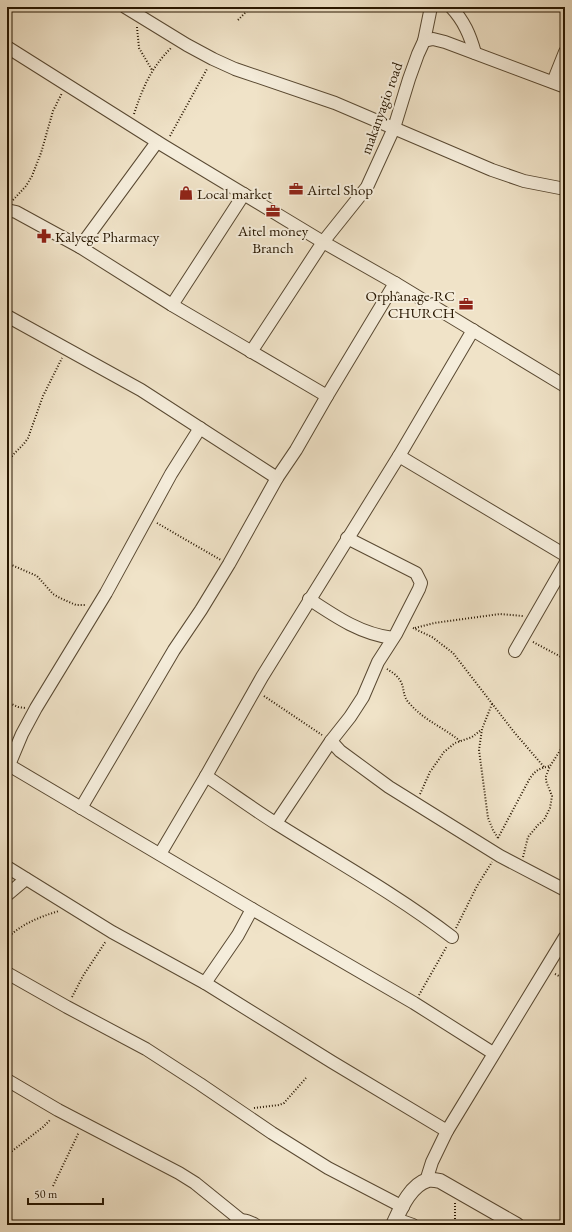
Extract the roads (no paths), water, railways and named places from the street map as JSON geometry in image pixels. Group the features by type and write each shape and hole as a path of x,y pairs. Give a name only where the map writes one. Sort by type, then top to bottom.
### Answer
{"street":[{"path":"125,7 143,12 179,40 213,59 235,69 324,99 492,170 524,181 565,190"},
{"name":"makanyagio road","path":"251,352 323,242 366,187 394,128 411,73 424,41 431,7"},
{"path":"451,7 464,23 469,32 475,53"},
{"path":"424,41 433,39 565,87"},
{"path":"7,47 160,144 323,242 395,283 565,386"},
{"path":"553,82 565,52"},
{"path":"80,247 160,144"},
{"path":"172,306 244,194"},
{"path":"9,206 16,212 80,247 172,306 327,396"},
{"path":"81,808 174,650 229,564 277,478 296,450 395,283"},
{"path":"7,316 141,390 277,478"},
{"path":"160,854 309,599 399,456 473,330"},
{"path":"200,428 171,474 101,602 36,708 8,765 414,1003 493,1053"},
{"path":"399,456 565,555"},
{"path":"276,823 331,741 350,717 363,697 378,662 394,636 421,583 420,578 416,573 347,538"},
{"path":"515,651 565,564"},
{"path":"309,599 337,618 362,631 379,636 394,636"},
{"path":"331,741 340,751 389,787 500,856 565,890"},
{"path":"206,776 276,823 368,880 452,936"},
{"path":"7,867 112,932 205,983 447,1131"},
{"path":"7,895 26,879"},
{"path":"205,983 238,935 252,909"},
{"path":"426,1181 432,1162 447,1131 493,1053 565,937"},
{"path":"7,973 146,1049 272,1133 328,1168 397,1217 413,1225"},
{"path":"7,1080 58,1110 126,1144 179,1173 195,1183 244,1224"},
{"path":"397,1217 412,1192 421,1183 432,1180 440,1181 516,1225"}],"place":[{"name":"Airtel Shop","path":"296,189"},
{"name":"Local market","path":"186,193"},
{"name":"Aitel money Branch","path":"273,211"},
{"name":"Kalyege Pharmacy","path":"44,236"},
{"name":"Orphanage-RC CHURCH","path":"466,304"}]}
